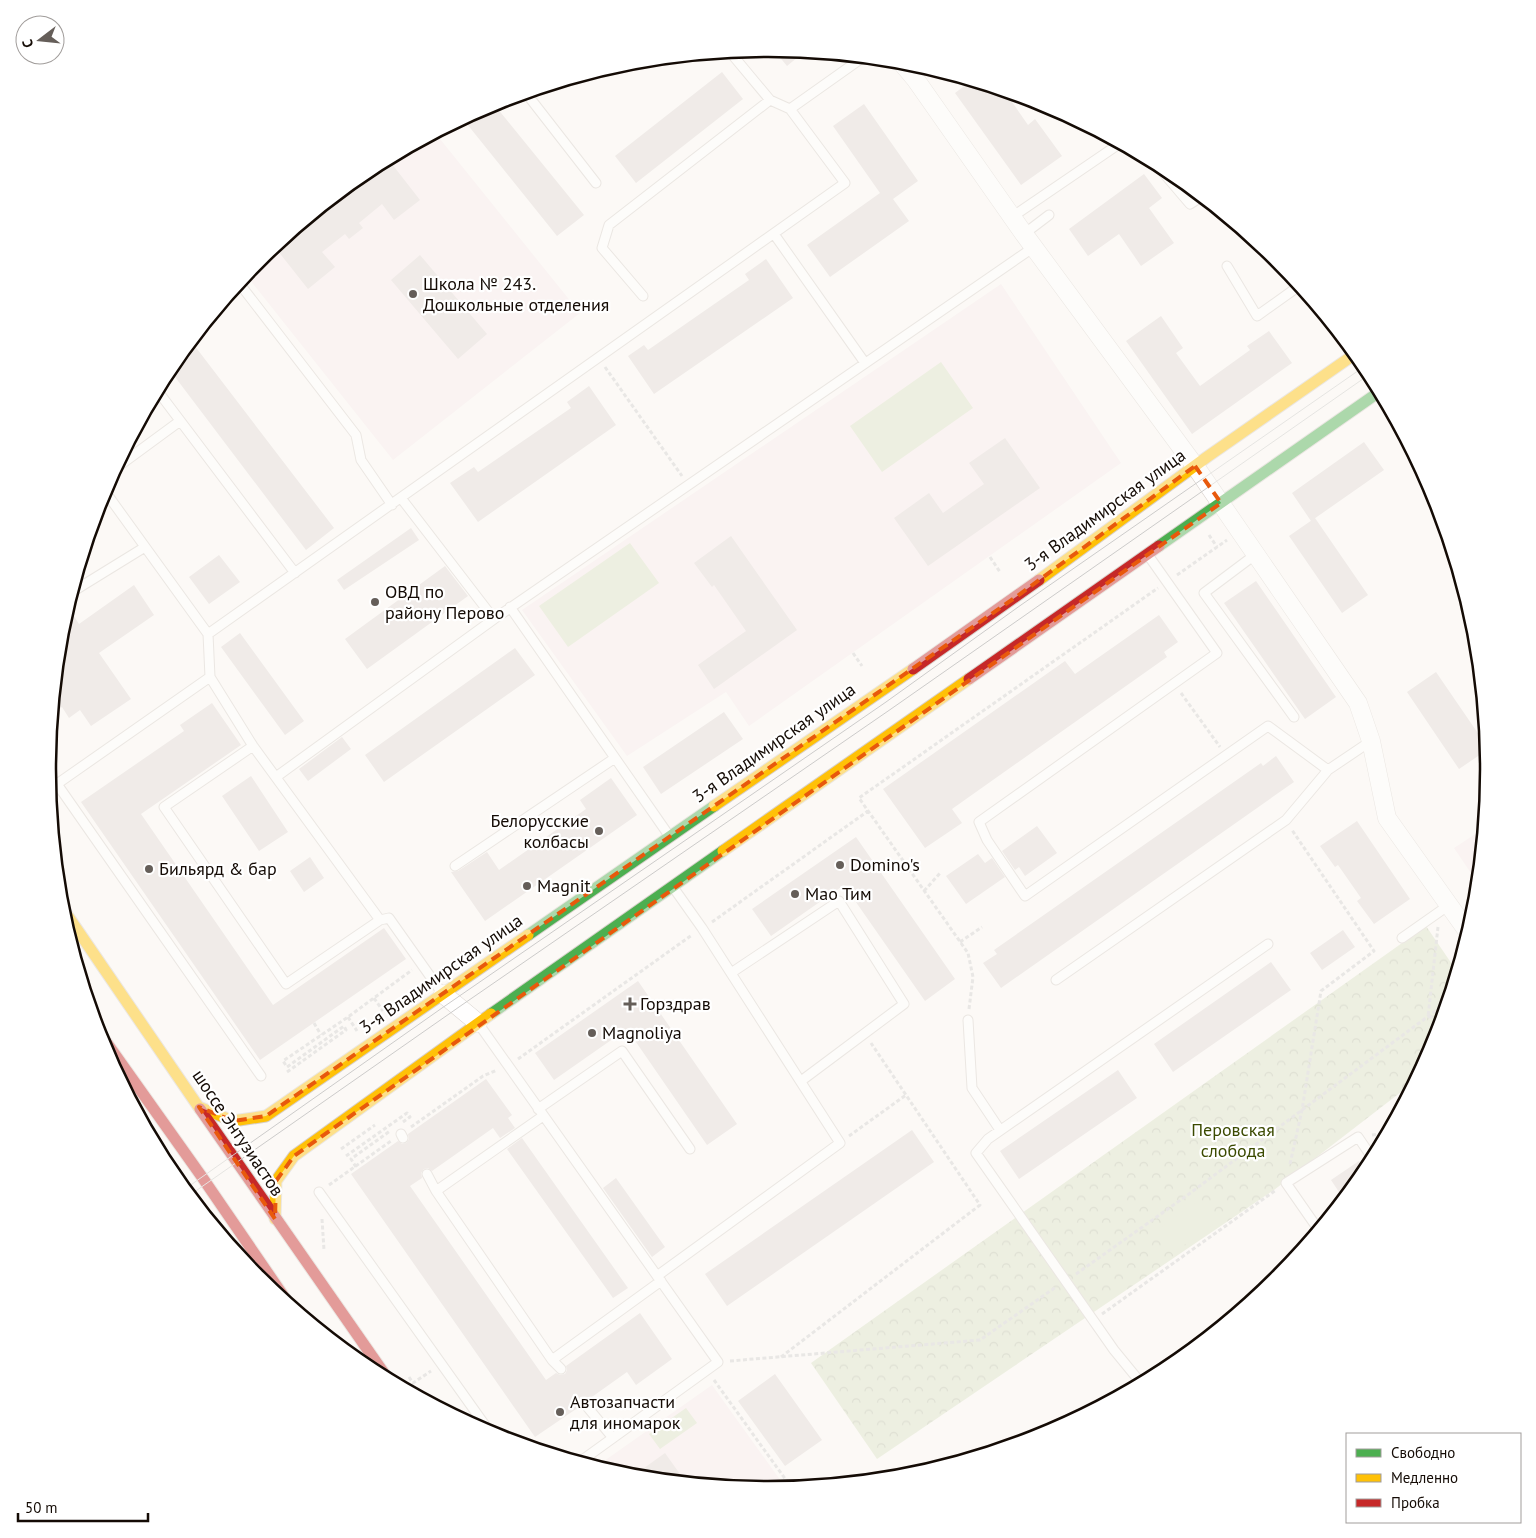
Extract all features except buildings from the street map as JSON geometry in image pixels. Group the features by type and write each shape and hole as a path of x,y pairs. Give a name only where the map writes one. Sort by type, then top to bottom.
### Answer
{"street":[{"path":"909,71 1012,217 1195,466 1358,703 1371,741 1387,818 1445,909 1462,926"},
{"name":"3-я Владимирская улица","path":"199,1107 233,1121 266,1116 1042,578 1195,466 1349,358"},
{"path":"275,1218 276,1181 294,1156 478,1024 1373,396"},
{"name":"шоссе Энтузиастов","path":"74,925 377,1364"},
{"path":"443,994 478,1024"},
{"path":"120,1062 202,1176 271,1278"}],"lane":[{"path":"208,634 845,183 790,110 770,100 735,58"},
{"path":"790,110 856,63"},
{"path":"530,98 596,183"},
{"path":"643,296 602,248 609,225 770,100"},
{"path":"1012,217 1114,148"},
{"path":"1173,184 1190,204 1196,200"},
{"path":"276,778 510,607 865,363 1029,240 1049,215"},
{"path":"774,234 865,363"},
{"path":"1227,266 1257,316 1294,290"},
{"path":"243,289 356,435 361,460 392,505"},
{"path":"162,396 295,573"},
{"path":"127,460 180,421"},
{"path":"109,498 208,634 210,677 253,746 380,920"},
{"path":"402,498 494,619"},
{"path":"81,587 145,547"},
{"path":"1148,554 1217,653 979,822 987,840 1025,896 1268,726 1328,770"},
{"path":"1256,554 1204,593 1294,717"},
{"path":"510,607 670,837"},
{"path":"57,784 210,677"},
{"path":"566,688 574,683"},
{"path":"1056,980 1286,820 1328,770 1371,741"},
{"path":"253,746 164,807 286,984 380,920 389,918 443,994"},
{"path":"455,866 615,758"},
{"path":"57,785 261,1076"},
{"path":"552,1360 840,1143 731,973 673,887"},
{"path":"731,973 839,901 904,1004 801,1081"},
{"path":"1402,938 1445,909"},
{"path":"1136,1378 1065,1281 976,1153 988,1139 1000,1130 1268,944"},
{"path":"968,1020 972,1088 1000,1130"},
{"path":"478,1024 718,1362 588,1457"},
{"path":"436,1191 622,1051 690,1149"},
{"path":"1315,1224 1286,1183 1358,1137 1368,1151"},
{"path":"427,1174 436,1191 552,1360 561,1369"},
{"path":"320,1192 482,1420"},
{"path":"584,1403 613,1438"}],"path":[{"path":"599,358 688,484"},
{"path":"1206,530 1217,547"},
{"path":"968,1020 972,977 968,953 859,798 1240,531"},
{"path":"990,557 1000,572"},
{"path":"853,653 862,666"},
{"path":"1174,683 1226,755"},
{"path":"1093,1320 1286,1183 1302,1110 1321,991 1374,951 1286,820"},
{"path":"924,891 941,872"},
{"path":"1428,1017 1445,909"},
{"path":"960,942 982,927"},
{"path":"287,1072 346,1030 344,1026 286,1067 283,1062 414,968"},
{"path":"374,998 384,1012"},
{"path":"718,1362 980,1340 1189,1194 1438,1009"},
{"path":"1428,1017 1435,1017"},
{"path":"314,1023 322,1035"},
{"path":"780,1357 980,1205 864,1034"},
{"path":"325,1258 320,1192 402,1136 483,1076 508,1066 519,1057"},
{"path":"840,1143 906,1095"},
{"path":"346,1156 407,1113 410,1116 351,1159 356,1167"},
{"path":"341,1150 375,1125"},
{"path":"408,1375 413,1383 442,1363"},
{"path":"707,1370 786,1480"}],"highlighted area":[{"path":"1195,466 1221,503 294,1156 276,1181 275,1219 199,1107 233,1121 266,1116 1016,597"}],"shaded area":[{"name":"Школа № 243. Дошкольные отделения","path":"439,138 580,313 393,460 251,281 299,234 335,204 373,177"},
{"path":"1001,284 1121,463 749,726 726,692 627,756 522,610"},
{"path":"1476,833 1472,874 1454,848"},
{"path":"712,1385 781,1480 721,1479 675,1475 604,1461"}],"green space":[{"path":"941,362 973,408 882,472 850,426"},
{"path":"630,543 659,583 568,647 539,606"},
{"name":"Перовская слобода","path":"1426,926 1452,964 1442,998 1426,1041 1402,1091 1274,1190 877,1459 811,1363"},
{"path":"1201,1199 1217,1222 1174,1252 1158,1229"},
{"path":"686,1408 697,1423 660,1449 649,1434"}],"tram line":[{"path":"191,1185 442,1008 886,702 1021,605 1358,371"},
{"path":"195,1191 1363,379"}],"traffic: fast":[{"path":"1159,546 1373,396"},
{"path":"528,935 714,806"},
{"path":"491,1014 723,851"}],"traffic: slow":[{"path":"1039,580 1207,457 1349,358"},
{"path":"714,806 913,669"},
{"path":"723,851 969,679"},
{"path":"74,925 200,1109"},
{"path":"199,1107 233,1121 266,1116 528,935"},
{"path":"275,1219 276,1181 294,1156 491,1014"}],"traffic: jam":[{"path":"969,679 1159,546"},
{"path":"913,669 1039,580"},
{"path":"119,1060 271,1278"},
{"path":"200,1109 377,1364"}],"place":[{"name":"Школа № 243. Дошкольные отделения","path":"413,294"},
{"name":"ОВД по району Перово","path":"375,602"},
{"name":"Белорусские колбасы","path":"599,831"},
{"name":"Domino's","path":"840,865"},
{"name":"Бильярд & бар","path":"149,869"},
{"name":"Magnit","path":"527,886"},
{"name":"Мао Тим","path":"795,894"},
{"name":"Горздрав","path":"630,1004"},
{"name":"Magnoliya","path":"592,1033"},
{"name":"Автозапчасти для иномарок","path":"560,1412"}]}
